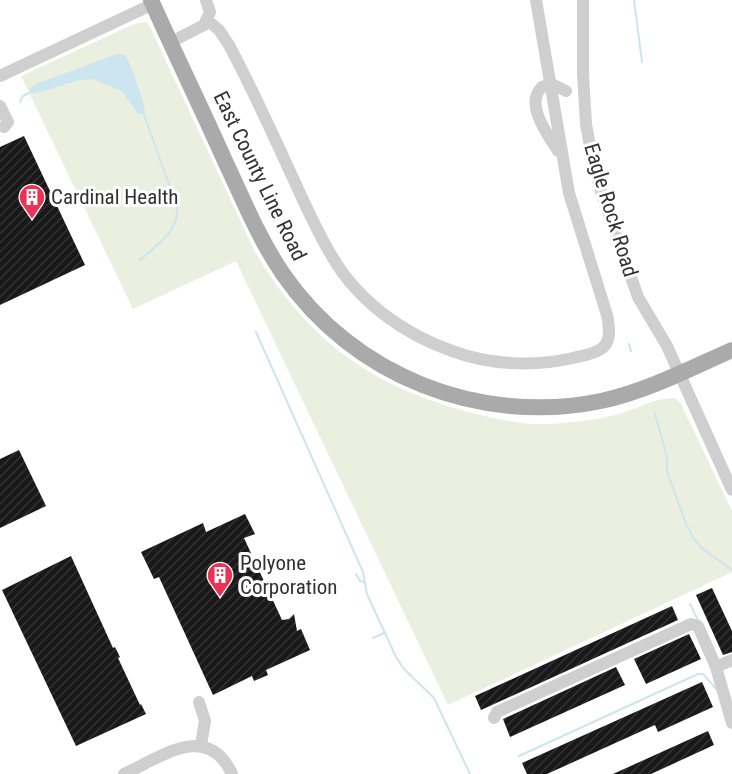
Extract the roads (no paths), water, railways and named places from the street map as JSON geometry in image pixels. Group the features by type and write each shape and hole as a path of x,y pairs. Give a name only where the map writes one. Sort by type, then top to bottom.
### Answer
{"main road":[{"name":"East County Line Road","path":"152,2 265,244 291,285 316,314 349,344 385,368 421,385 457,397 520,407 553,407 614,398 658,384 732,350"}],"street":[{"path":"171,42 199,28 207,20 210,12 206,0"},
{"path":"207,20 219,30 229,45 312,218 336,263 353,285 376,308 402,327 430,343 471,357 526,364 553,362 599,351 607,345 610,333 607,315 569,193 536,0"},
{"name":"Eagle Rock Road","path":"583,0 583,74 590,152 604,204 638,297 667,346 732,490"},
{"path":"0,76 152,2"},
{"path":"555,104 583,74"},
{"path":"562,157 536,109 536,96 542,87 552,84 566,91"},
{"path":"0,106 8,122 4,127"},
{"path":"494,718 497,712 686,624 698,626 716,667 732,723"},
{"path":"716,667 732,660"},
{"path":"199,702 205,721 201,745"},
{"path":"124,774 181,747 201,745 211,748 220,755 232,774"}],"water":[{"path":"117,54 124,54 130,64 145,113 138,114 122,91 93,79 80,80 33,94 30,89 36,84"}],"waterway":[{"path":"634,0 642,62"},
{"path":"20,102 23,96 33,91"},
{"path":"140,260 166,237 177,216 177,207 143,112"},
{"path":"256,332 363,572 367,594 396,657 404,669 434,698 470,774"},
{"path":"629,344 631,351"},
{"path":"655,414 667,457 667,472 687,526 703,549 732,570"},
{"path":"356,574 360,581 364,582"},
{"path":"690,604 698,620"},
{"path":"373,638 384,633"},
{"path":"519,756 698,674 703,674 717,690"}],"place":[{"name":"Cardinal Health","path":"32,220"},
{"name":"Polyone Corporation","path":"220,598"}]}
